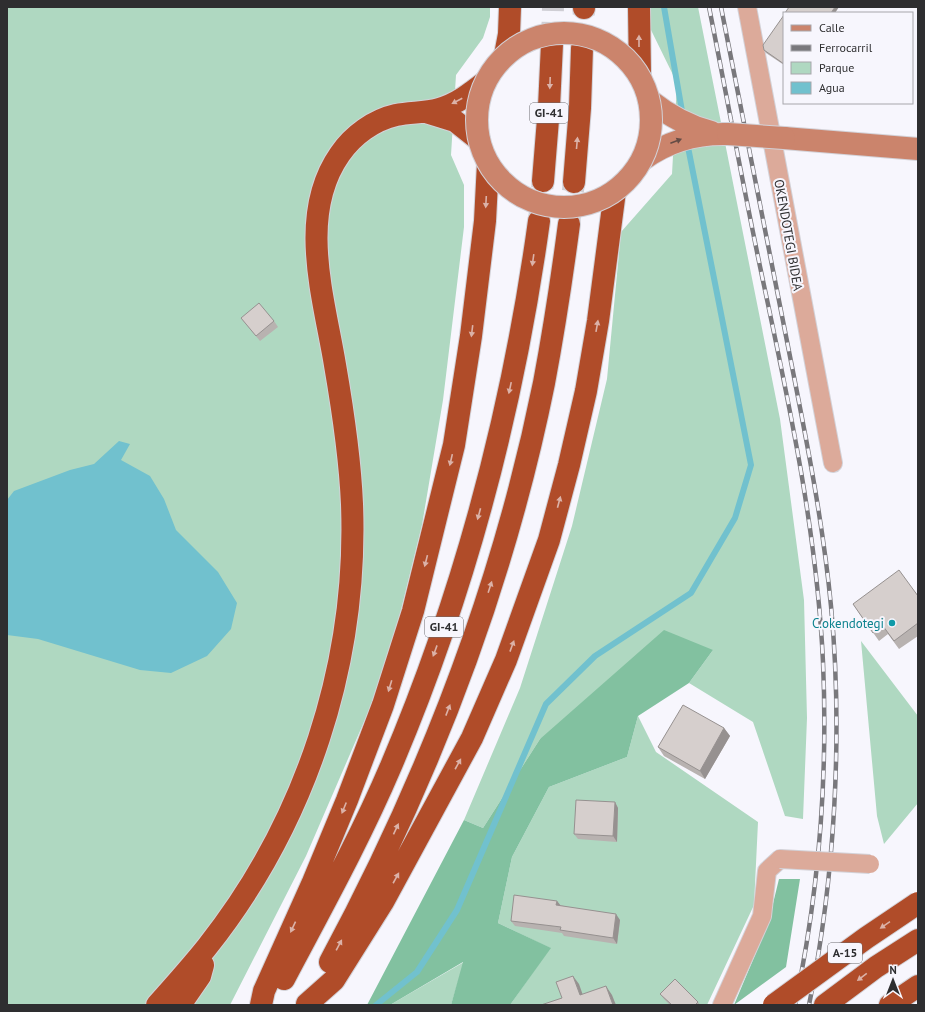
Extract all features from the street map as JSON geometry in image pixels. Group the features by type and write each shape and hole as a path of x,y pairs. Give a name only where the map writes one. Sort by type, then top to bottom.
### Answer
{"highway":[{"path":"505,56 509,34 510,7"},
{"path":"639,7 640,76"},
{"name":"GI-41","path":"543,181 552,44"},
{"name":"GI-41","path":"574,182 582,48"},
{"path":"157,1005 207,947 255,876 296,801 321,734 337,678 350,591 353,547 352,503 349,459 317,258 317,219 325,183 340,154 358,134 370,126 396,115 426,112 458,102 485,82"},
{"path":"426,112 455,121 479,140"},
{"path":"261,1005 264,991 314,882 384,705 413,611 436,523 454,445 471,336 485,221 488,163"},
{"path":"306,1005 334,980 377,912 472,738 506,660 549,540 569,465 586,391 598,321 615,191"},
{"name":"GI-41","path":"270,1005 336,883 391,767 442,632 472,541 498,445 530,286 539,221"},
{"name":"GI-41","path":"306,1005 366,894 420,778 448,710 472,644 501,552 527,455 545,376 569,224"},
{"name":"A-15","path":"774,1005 866,938 918,903"},
{"path":"825,1005 876,967 918,940"},
{"path":"180,1005 200,976 207,947"},
{"path":"890,1005 918,986"}],"main road":[{"path":"558,32 577,33 596,39 613,48 628,60 640,76 649,100 652,120 649,140 642,160 630,177 615,191 596,200 576,206 556,207 535,202 517,193 501,180 488,163 479,140 477,110 485,82 494,68 505,56 520,44 538,36 558,32"},
{"path":"649,100 660,109 686,124 699,129 728,134 918,148"},
{"path":"642,160 654,151 682,138 697,135 728,134"}],"street":[{"name":"OKENDOTEGI BIDEA","path":"747,7 825,429 833,463"},
{"path":"722,1005 762,916 767,871 780,859 870,864"}],"green space":[{"path":"7,7 490,7 490,17 483,38 456,75 451,155 464,185 464,227 443,400 422,525 400,614 376,694 306,856 230,1005 7,1005"},
{"path":"650,7 698,7 780,419 804,600 807,718 803,819 785,816 753,722 689,683 713,650 540,739 483,828 464,820 520,688 572,526 607,379 621,232 672,174 677,83 651,30"},
{"path":"664,630 713,650 689,683 638,716 627,757 549,787 512,857 498,923 551,948 510,1005 451,1005 463,962 390,1005 367,1005 464,820 483,828 540,739"},
{"path":"861,641 918,716 918,803 884,844 877,816"},
{"path":"638,716 656,752 758,822 754,905 707,1005 510,1005 550,948 498,923 512,857 549,787 627,757"},
{"path":"779,879 800,879 786,967 734,1005 768,924"},
{"path":"464,962 451,1005 390,1005"}],"water":[{"path":"119,441 130,444 121,460 150,476 164,499 176,530 218,572 237,603 231,629 207,656 171,673 140,670 38,639 7,635 7,500 14,491 70,470 94,464"}],"building":[{"path":"789,7 835,7 832,12 786,12"},
{"path":"783,16 783,63 764,50 763,45"},
{"path":"259,303 274,321 256,336 241,318"},
{"name":"C.okendotegi","path":"899,570 918,596 918,623 894,641 883,626 873,633 853,604"},
{"path":"683,705 724,728 700,771 658,747"},
{"path":"576,800 615,802 613,836 574,834"},
{"path":"514,895 557,901 556,905 616,914 613,938 560,930 561,927 511,921"},
{"path":"573,976 580,995 606,986 613,1005 541,1005 562,998 556,982"},
{"path":"675,979 698,1002 695,1005 672,1005 660,994"}],"waterway":[{"path":"664,7 683,117"},
{"path":"376,1005 417,972 457,910 546,704 595,656 691,593 735,518 751,465 687,142"}],"tunnel":[{"path":"552,44 553,7"},
{"path":"582,48 584,8"},
{"path":"539,221 543,181"},
{"path":"569,224 574,182"}],"railway":[{"path":"709,7 748,209 792,420 808,516 820,613 824,705 823,791 816,877 795,1005"},
{"path":"721,7 811,465 831,606 835,655 836,705 834,806 831,857 825,908 809,1005"}],"place":[{"name":"C.okendotegi","path":"892,623"}]}
